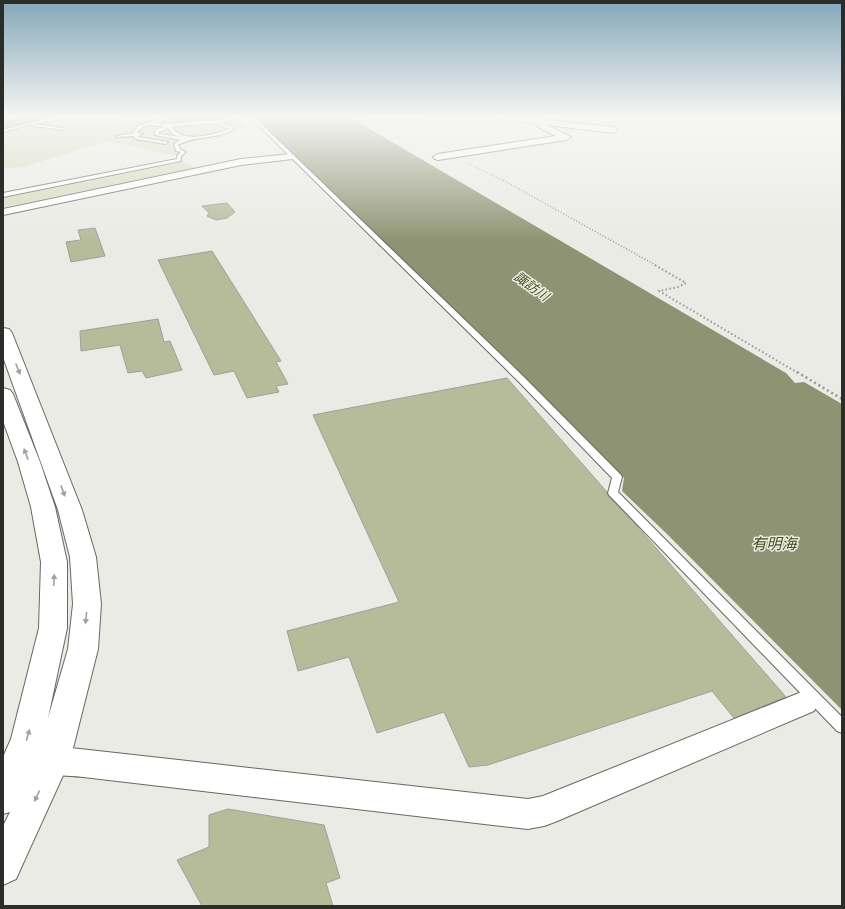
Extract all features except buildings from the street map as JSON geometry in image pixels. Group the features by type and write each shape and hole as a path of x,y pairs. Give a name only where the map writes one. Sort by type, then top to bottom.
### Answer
{"street":[{"path":"3,212 241,162 286,157"},
{"path":"3,333 70,510 83,557 87,604 82,649 53,760 3,866"},
{"path":"3,394 29,462 43,507 54,562 52,628 27,738 3,798"},
{"path":"18,762 53,760 528,814 544,811 804,703"}],"lane":[{"path":"3,195 179,160 179,157"},
{"path":"294,157 521,379 617,477 613,493 842,727"}],"path":[{"path":"457,157 481,171 495,176 683,280 686,283 678,287 659,291 842,399"}],"shaded area":[{"path":"3,157 54,157 23,167 3,169"},
{"path":"183,162 195,168 3,207 3,198"}],"water":[{"path":"297,157 418,157 786,373 795,383 804,382 842,404 842,710 667,534 622,491 624,478 557,410"}],"water label":[{"name":"諏訪川","path":"532,286"},
{"name":"有明海","path":"774,544"}]}
